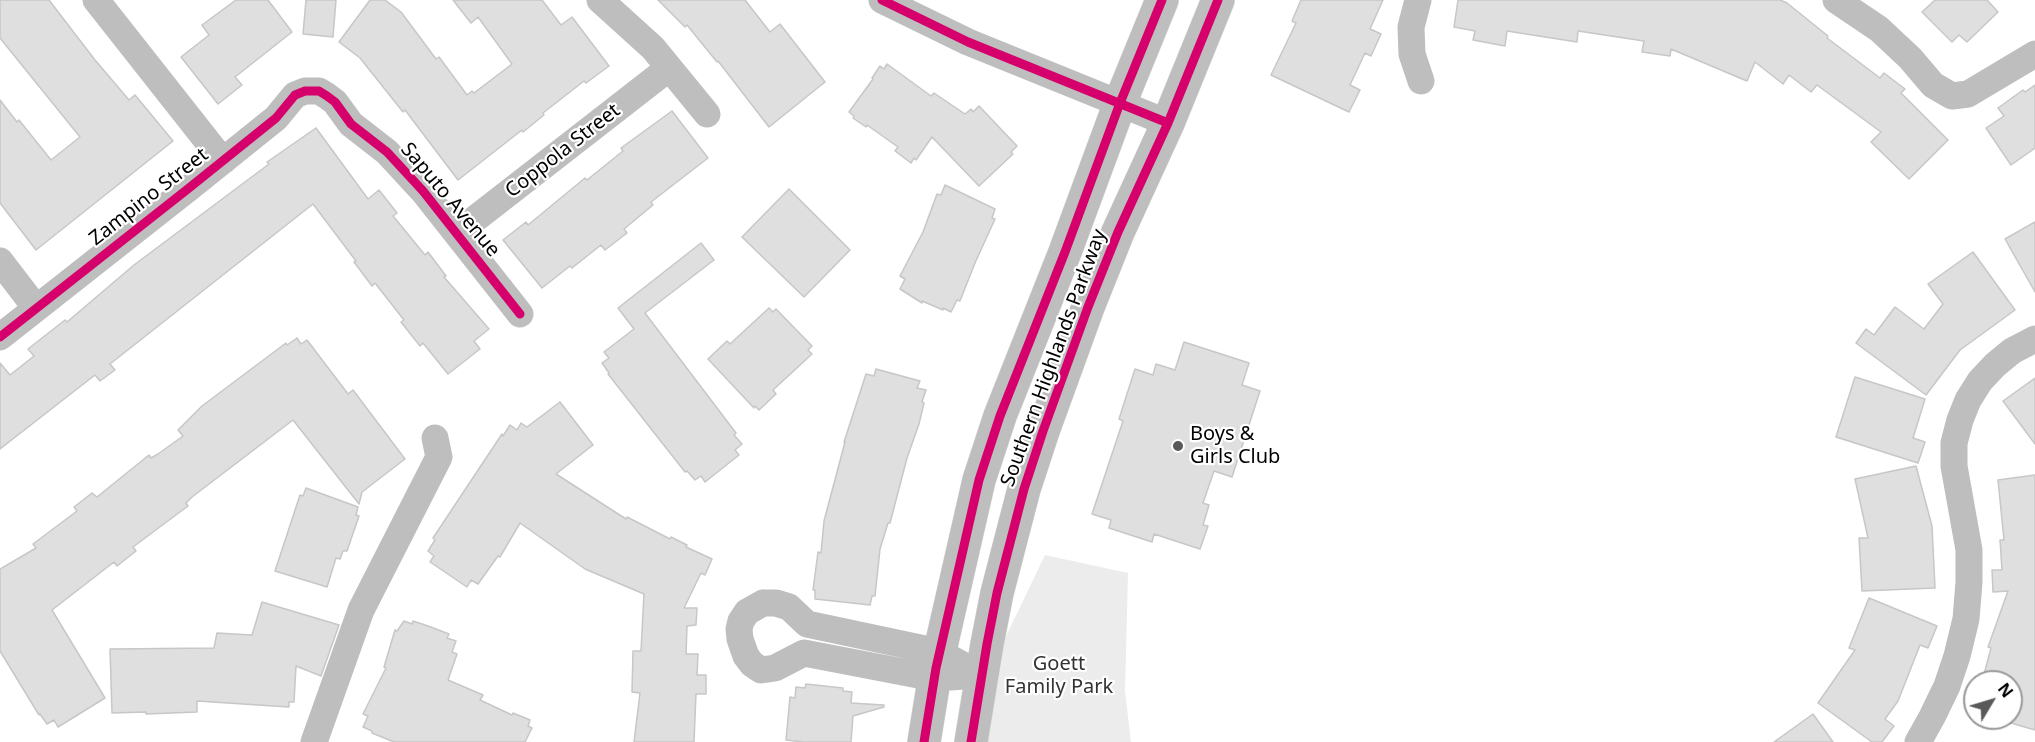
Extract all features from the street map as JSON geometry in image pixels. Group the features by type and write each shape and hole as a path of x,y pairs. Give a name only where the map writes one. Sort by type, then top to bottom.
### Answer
{"main road":[{"name":"Southern Highlands Parkway","path":"924,742 936,665 979,480 1000,416 1162,0"},
{"name":"Southern Highlands Parkway","path":"971,742 997,593 1011,535 1043,431 1101,275 1168,123 1218,0"}],"street":[{"path":"96,0 223,161"},
{"path":"600,0 653,48 707,114"},
{"path":"882,0 968,42 1168,123"},
{"path":"1418,0 1411,27 1412,54 1421,81"},
{"path":"1836,0 1879,29 1910,58 1933,85 1952,96 1968,94 2035,54"},
{"name":"Coppola Street","path":"457,233 669,68"},
{"name":"Zampino Street","path":"0,337 276,118 295,95 305,91 319,91"},
{"name":"Saputo Avenue","path":"319,91 334,102 351,124 387,152 423,191 520,314"},
{"path":"0,261 36,308"},
{"path":"1918,742 1947,686 1966,619 1969,550 1954,466 1954,443 1960,420 1968,400 1980,381 1995,364 2012,351 2035,339"},
{"path":"314,742 361,610 439,457 435,438"},
{"path":"936,665 804,653 775,669 761,670 746,656 739,629 747,612 763,603 776,603 789,607 807,624 936,665 981,675"}],"green space":[{"name":"Goett Family Park","path":"1045,555 1128,573 1125,691 1131,742 977,742 986,678"}],"building":[{"path":"0,0 49,0 129,100 135,95 173,141 36,250 0,203 0,100 51,160 80,137 0,38"},
{"path":"236,0 268,0 292,32 235,77 242,85 218,104 181,57 209,35 202,25"},
{"path":"306,0 336,0 333,37 303,34"},
{"path":"370,0 385,0 401,12 436,59 439,57 467,95 472,91 474,93 512,64 478,17 471,23 453,0 542,0 561,25 572,17 609,66 586,83 584,81 523,132 522,130 458,180 405,110 403,112 360,58 339,42"},
{"path":"658,0 745,0 770,32 780,24 825,82 769,127 687,25 685,27"},
{"path":"1301,0 1383,0 1370,29 1381,34 1371,56 1365,53 1350,85 1360,90 1349,112 1271,75 1296,23 1292,21"},
{"path":"1458,0 1780,0 1787,3 1828,36 1827,38 1880,78 1884,73 1905,89 1901,93 1948,140 1909,179 1871,142 1881,132 1817,85 1811,92 1789,75 1783,84 1755,62 1747,81 1671,49 1670,56 1642,52 1644,41 1578,31 1577,42 1507,31 1505,46 1473,40 1475,31 1454,27"},
{"path":"1935,0 1987,0 1998,12 1967,42 1959,35 1952,42 1922,12"},
{"path":"887,64 931,96 934,93 965,114 971,109 973,112 979,106 1017,146 1011,152 1013,154 979,186 932,137 916,160 914,158 911,163 895,151 898,147 853,118 854,116 849,112 880,66 884,69"},
{"path":"2035,85 2035,148 2011,165 1986,128 2004,116 1998,108 2023,90 2025,92"},
{"path":"672,111 708,158 651,202 653,205 624,229 627,233 605,250 601,245 542,288 503,240 526,222 528,225 585,178 587,180 623,151 621,148"},
{"path":"316,128 368,199 379,190 397,213 393,216 425,255 428,252 446,276 444,277 489,329 474,341 480,349 448,374 423,343 420,346 401,322 404,320 375,283 372,286 313,204 110,364 115,370 100,381 95,375 0,449 0,363 10,375 34,356 28,349 65,320 67,322 134,265 269,164 267,162"},
{"path":"945,185 995,209 992,218 995,219 960,301 957,300 951,312 922,301 922,303 900,289 905,279 900,276 923,232 937,194 941,195"},
{"path":"789,189 850,250 804,297 742,237"},
{"path":"2035,222 2035,292 2005,239"},
{"path":"701,243 714,260 645,313 742,444 735,450 739,455 705,482 701,476 695,480 687,471 685,472 608,374 602,363 609,358 604,352 634,329 618,308"},
{"path":"1973,252 2015,310 1960,350 1926,395 1856,343 1866,329 1874,335 1895,307 1924,329 1943,304 1928,284"},
{"path":"769,308 773,312 776,309 812,346 808,350 812,354 773,390 776,394 759,410 755,406 754,408 708,359 727,341 730,344"},
{"path":"297,338 301,344 307,340 348,394 353,390 405,459 362,492 359,504 293,420 192,497 186,503 188,506 133,547 136,551 117,566 114,562 52,610 105,698 58,727 54,720 47,724 39,715 0,651 0,569 36,548 33,544 77,511 74,507 92,493 97,497 149,455 151,458 183,436 178,430 202,406 286,343 287,345"},
{"name":"Boys & Girls Club","path":"1184,342 1249,363 1242,385 1260,391 1232,477 1214,471 1203,503 1209,505 1203,525 1208,526 1200,549 1154,534 1152,542 1109,528 1111,520 1092,514 1123,421 1119,419 1135,369 1153,375 1156,364 1175,370"},
{"path":"876,369 920,381 917,388 926,390 919,424 907,458 890,523 888,523 880,549 875,596 872,596 870,605 815,599 815,590 813,590 818,552 821,553 824,521 844,442 866,374 874,376"},
{"path":"1855,377 1925,399 1913,438 1925,442 1918,463 1836,437"},
{"path":"2035,378 2035,444 2003,401"},
{"path":"560,402 593,445 556,474 626,519 627,517 670,539 671,537 712,559 705,575 701,573 684,608 697,608 696,625 687,626 686,654 698,654 697,675 706,675 706,694 696,694 694,742 634,742 640,693 632,692 633,651 641,651 644,594 585,569 520,523 500,557 498,556 478,584 471,580 467,587 430,562 434,556 428,551 435,540 433,538 502,434 503,436 510,425 517,430 521,423 527,427"},
{"path":"1916,466 1932,526 1935,588 1862,591 1859,538 1868,538 1855,479"},
{"path":"2035,475 2035,730 2023,726 2023,670 1985,670 1991,648 1988,647 2008,591 1993,592 1992,570 2002,570 2000,540 2004,540 1998,480"},
{"path":"306,488 358,507 356,515 359,516 347,551 343,551 340,559 336,558 327,587 275,571 300,495 303,496"},
{"path":"1869,598 1937,626 1928,648 1920,645 1898,701 1885,719 1894,726 1882,742 1872,742 1818,703 1855,650 1849,648"},
{"path":"262,602 339,625 321,676 296,666 294,702 289,702 289,707 197,701 197,712 112,713 110,649 214,648 217,633 252,635"},
{"path":"404,621 412,624 413,621 449,634 447,638 456,641 452,652 457,654 448,680 483,695 480,700 512,715 513,713 530,720 528,726 532,728 525,742 394,742 363,727 368,716 363,714 386,668 384,667 395,630 397,631"},
{"path":"806,684 843,688 843,691 852,692 851,703 884,705 884,707 853,716 851,742 786,740 790,697 795,698 796,687 805,688"},
{"path":"1813,714 1833,742 1774,742"}],"cycle path":[{"path":"882,0 968,42 1168,123"},
{"path":"924,742 936,668 979,480 1000,416 1162,0"},
{"path":"971,742 997,593 1024,489 1043,431 1118,232 1168,123 1218,0"},
{"path":"0,337 276,118 295,95 305,91 319,91 327,96 335,102 351,124 387,152 423,191 520,314"}],"place":[{"name":"Boys & Girls Club","path":"1178,446"}]}
